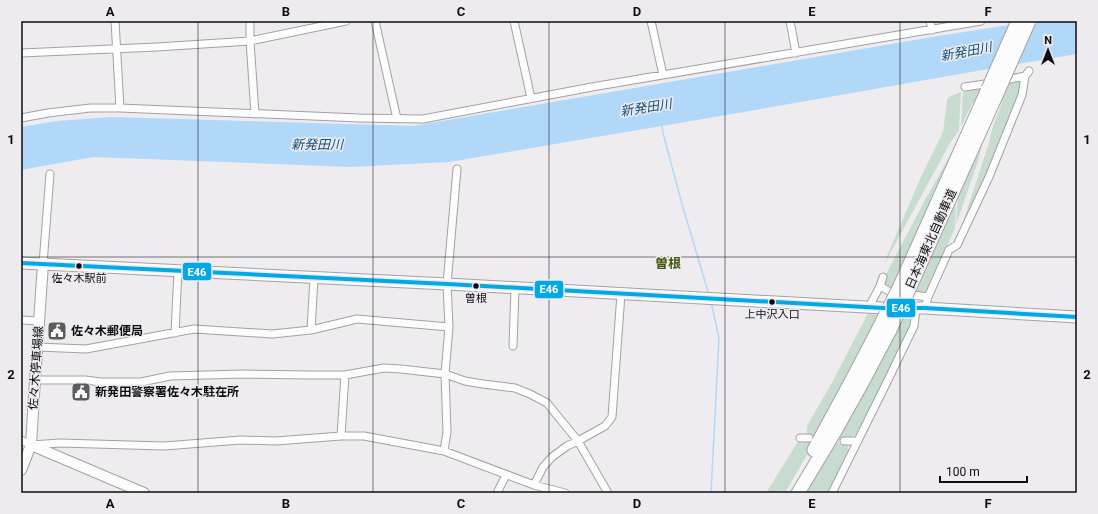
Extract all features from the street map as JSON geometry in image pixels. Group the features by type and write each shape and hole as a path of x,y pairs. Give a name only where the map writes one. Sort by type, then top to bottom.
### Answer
{"highway":[{"name":"日本海東北自動車道","path":"994,89 1018,21"},
{"name":"日本海東北自動車道","path":"798,493 834,433 905,286 994,89 1029,21"},
{"name":"日本海東北自動車道","path":"789,493 884,330"}],"main road":[{"path":"21,263 1077,317"},
{"name":"佐々木停車場線","path":"21,470 32,445 43,264"},
{"path":"32,445 144,493"}],"street":[{"path":"115,21 120,108"},
{"path":"250,21 255,114"},
{"path":"21,53 250,41 346,21"},
{"path":"375,21 397,119"},
{"path":"514,21 531,98"},
{"path":"651,21 663,76"},
{"path":"790,21 796,53"},
{"path":"930,21 932,30"},
{"path":"21,118 90,108 120,108 423,119 531,98 981,21"},
{"path":"832,493 888,382 949,250 957,245 989,177 1022,95 1027,73 1008,80 965,87"},
{"path":"444,451 447,432 445,374 449,327 447,284 457,169"},
{"path":"43,264 50,174"},
{"path":"175,333 178,271"},
{"path":"868,307 880,286 883,277"},
{"path":"311,330 314,278"},
{"path":"880,286 890,292 928,297"},
{"path":"513,346 515,288"},
{"path":"534,485 543,467 552,457 567,446 605,426 612,417 621,294"},
{"path":"37,347 86,349 194,329 272,334 311,330 357,319 449,327"},
{"path":"21,320 39,321"},
{"path":"35,380 141,382 170,376 243,374 345,375 384,368 445,374 483,384 515,388 546,403 578,441 608,493"},
{"path":"341,436 345,375"},
{"path":"21,440 32,445 60,443 164,446 241,440 276,441 341,436 364,436 444,451 534,485 542,490 565,493"},
{"path":"800,438 809,438"},
{"path":"844,441 858,441"},
{"path":"497,493 506,475"}],"green space":[{"path":"1020,80 1020,96 1005,127 998,151 957,240 988,146 993,126 1002,103 1001,93 1007,83"},
{"path":"983,87 978,98 972,104 961,127 963,92"},
{"path":"961,92 959,130 950,143 885,263 921,177 943,132 947,100 949,97"},
{"path":"984,138 978,161 956,225 958,195"},
{"path":"957,143 893,290 886,288 884,278"},
{"path":"956,198 955,228 929,288 921,293 912,293"},
{"path":"867,315 879,315 816,438 807,437 811,436 807,433 807,426 834,379"},
{"path":"902,315 912,316 912,321 859,435 849,437 846,439 847,441 835,440"},
{"path":"799,440 810,442 815,441 785,493 766,493"},
{"path":"834,442 847,443 849,453 828,493 803,493"}],"water":[{"name":"新発田川","path":"1033,21 1077,21 1077,54 449,162 350,167 93,157 21,170 21,127 57,121 111,117 413,126"}],"waterway":[{"path":"662,125 682,204 709,295"},
{"path":"711,302 719,338 711,493"}],"transit line":[{"name":"E46","path":"21,263 447,284 883,308 925,308 1077,317"}],"place":[{"name":"佐々木駅前","path":"79,266"},
{"name":"曽根","path":"476,286"},
{"name":"上中沢入口","path":"772,302"},
{"name":"佐々木郵便局","path":"57,331"},
{"name":"新発田警察署佐々木駐在所","path":"81,392"}],"district":[{"name":"曽根","path":"668,263"}]}
